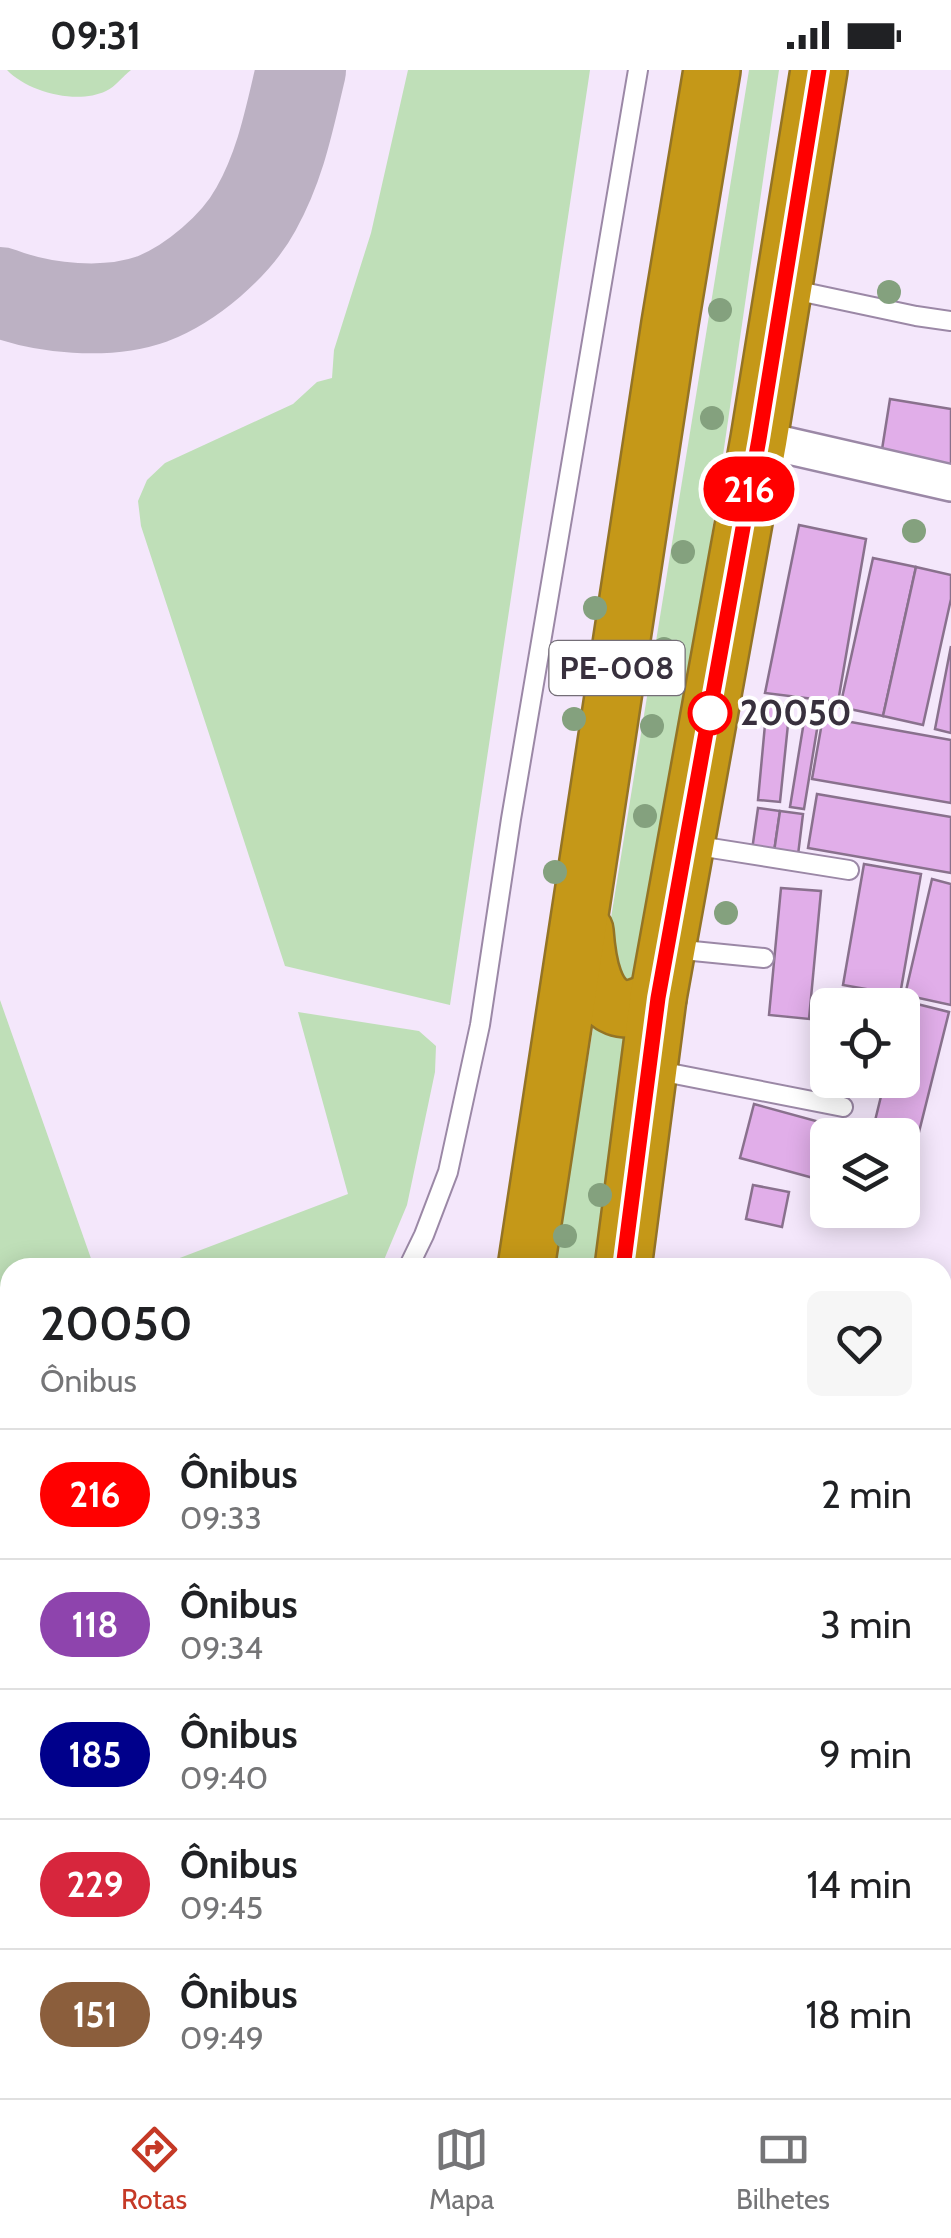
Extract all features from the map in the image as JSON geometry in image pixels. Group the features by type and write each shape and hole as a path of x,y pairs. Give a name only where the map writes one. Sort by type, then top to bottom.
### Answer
{"highway":[{"name":"PE-008","path":"528,1258 712,70"},
{"name":"PE-008","path":"623,1258 663,973 759,439 819,70"},
{"path":"582,898 592,976 602,995 614,1006 628,1008 663,973"}],"street":[{"path":"759,439 951,483"}],"lane":[{"path":"413,1258 448,1172 480,1025 638,70"},
{"path":"784,288 951,321"},
{"path":"686,844 850,870"},
{"path":"663,973 764,958"},
{"path":"649,1068 844,1107"},
{"path":"421,1258 424,1235"}],"green space":[{"path":"7,70 131,70 106,91 81,97 40,90"},
{"path":"408,70 590,70 450,1005 285,966 141,526 138,501 147,480 165,463 293,404 317,382 332,378 334,350 371,233"},
{"path":"749,70 779,70 606,1258 556,1258"},
{"path":"0,1000 91,1258 0,1258"},
{"path":"298,1012 419,1031 436,1046 435,1072 407,1205 385,1258 180,1258 348,1194"}],"building":[{"path":"890,399 951,409 951,473 880,462"},
{"path":"799,525 866,539 838,702 765,693"},
{"path":"873,558 916,567 883,716 840,707"},
{"path":"916,567 951,575 951,599 923,725 883,716"},
{"path":"951,646 951,733 935,729"},
{"path":"767,703 790,705 780,802 758,800"},
{"path":"806,709 820,711 804,809 790,807"},
{"path":"823,717 951,740 951,803 812,779"},
{"path":"817,794 951,817 951,873 808,848"},
{"path":"758,808 780,811 774,852 752,850"},
{"path":"780,811 803,814 798,855 774,852"},
{"path":"864,864 921,874 901,988 843,985"},
{"path":"932,879 951,884 951,1005 920,998 920,988 907,988"},
{"path":"781,888 821,891 809,1019 769,1015"},
{"path":"920,1005 949,1012 920,1128 920,1118 876,1118 881,1098 920,1098"},
{"path":"754,1104 810,1119 810,1177 740,1158"},
{"path":"753,1185 789,1192 782,1227 746,1219"}],"taxiway":[{"path":"0,292 55,306 115,307 152,299 197,274 237,237 265,192 301,70"}],"bus line":[{"name":"216","path":"624,1258 658,998 759,439 819,70"}],"place":[{"name":"20050","path":"710,713"}]}
